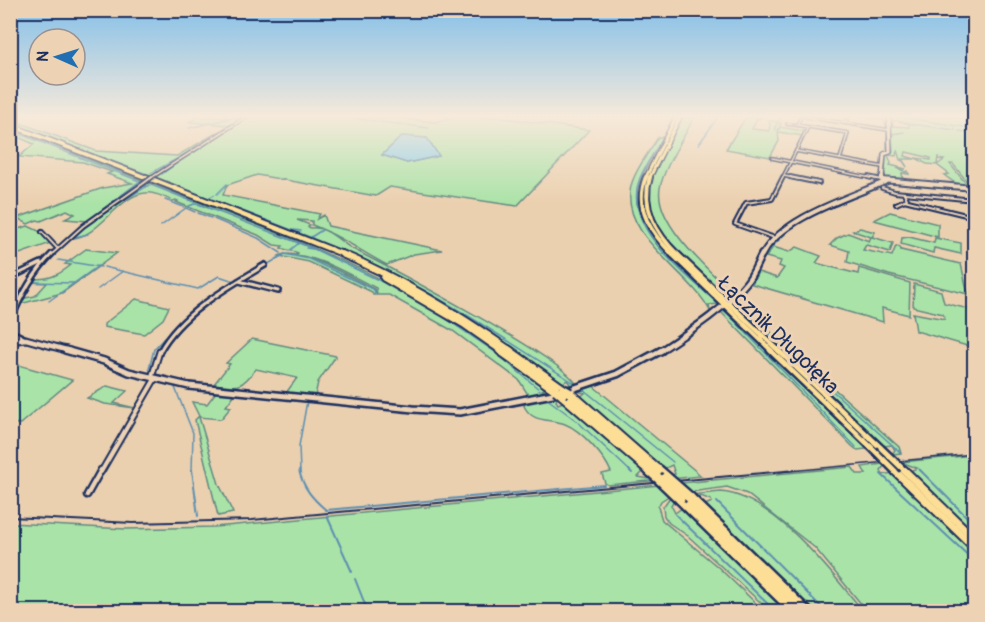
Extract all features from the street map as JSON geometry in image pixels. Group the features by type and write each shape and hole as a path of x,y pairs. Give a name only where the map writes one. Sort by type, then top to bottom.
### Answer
{"highway":[{"path":"61,146 295,238 367,269 456,319 563,392 662,477 807,612"},
{"path":"685,499 795,612"}],"main road":[{"name":"Łącznik Długołęka","path":"662,146 642,182 640,193 646,221 658,239 899,470 975,547"},
{"name":"Łącznik Długołęka","path":"899,470 975,538"}],"street":[{"path":"10,323 18,299 42,263 57,248 94,218 201,146"},
{"path":"776,239 735,224 746,203 772,199 798,146"},
{"path":"840,159 844,146"},
{"path":"882,180 884,154 890,152 890,146"},
{"path":"796,151 882,167"},
{"path":"772,158 887,181 972,188 975,192"},
{"path":"784,176 819,183"},
{"path":"10,341 26,339 153,378 189,386 413,409 460,412 481,409 572,389 632,368 669,348 725,303 747,282 765,249 796,221 887,181"},
{"path":"882,188 904,193 975,200"},
{"path":"896,204 907,198 904,193"},
{"path":"904,200 975,217"},
{"path":"42,232 57,248"},
{"path":"10,278 42,263"},
{"path":"87,495 153,378 157,356 166,343 208,301 265,265"},
{"path":"238,281 278,291"},
{"path":"10,330 26,339"}],"green space":[{"path":"32,146 55,146 144,181 136,184 140,184 88,221 65,219 75,214 67,210 28,224 17,218 103,188 132,183 107,174 112,172 83,162 19,157"},
{"path":"71,146 83,146 96,151 177,156 194,146 392,146 382,155 407,163 439,156 432,146 574,146 517,206 390,187 376,196 257,175 227,185 223,195 320,214 317,219 324,215 328,226 442,250 414,254 387,265 328,232 351,248 512,336 567,374 577,386 530,398 519,380 453,331 389,295 373,295 372,292 309,262 279,256 298,253 281,248 283,246 274,245 258,235 157,194 140,194 129,199 91,231 70,238 142,185 146,186 146,182 295,240 382,280 423,303 481,341 546,388 542,390 544,391 550,392 570,384 567,380 563,383 476,322 379,268 299,234","holes":["297,220 312,221 312,225 324,230 308,227 310,225","301,256 317,260 376,288 377,294 374,289"]},
{"path":"652,146 658,146 638,187 638,204 643,220 665,251 719,304 709,305 710,311 701,296 659,253 636,221 630,204 631,186 639,167"},
{"path":"666,146 679,146 666,170 660,188 660,202 665,216 685,245 732,293 729,296 723,295 685,260 661,232 652,217 648,202 648,186"},
{"path":"728,146 776,146 770,157 726,149"},
{"path":"892,146 974,146 974,187 953,164 950,164 968,186 950,180 944,175 949,174 937,165 927,164 915,158 931,160 931,158 906,152 905,156 915,159 902,159 907,167 900,160 897,150 896,156 888,155 890,165 906,169 897,168 908,171 909,174 902,173 903,182 884,180 885,155 892,153"},
{"path":"890,212 938,224 938,237 874,220"},
{"path":"28,226 43,233 51,243 11,257 11,231"},
{"path":"860,228 875,232 872,237 893,243 890,252 866,245 863,250 892,256 896,246 901,250 961,264 968,294 889,275 847,262 849,251 830,245 837,238 848,233 869,241 871,237 853,231"},
{"path":"909,237 934,243 935,238 961,243 961,254 934,248 933,253 901,244 902,238"},
{"path":"773,247 789,252 797,247 821,256 816,263 858,274 859,268 910,283 909,315 882,308 883,322 752,284 758,272 777,278 784,268 779,266 781,261 766,257"},
{"path":"86,249 117,253 62,293 20,304 21,299 35,296 47,283 30,282 34,279 54,276 71,265 65,264"},
{"path":"914,284 941,291 944,303 973,310 974,348 916,331 913,313 945,319 943,314 913,307"},
{"path":"733,298 899,447 901,453 892,454 895,450 892,445 884,446 878,442 732,303"},
{"path":"136,299 169,307 163,319 144,334 104,327 104,324"},
{"path":"724,309 867,449 857,450 852,446 719,310"},
{"path":"252,339 336,356 318,382 315,396 286,393 297,378 256,369 238,385 214,384 230,364 226,363"},
{"path":"15,364 72,380 20,424 11,423 11,367"},
{"path":"592,385 701,476 608,485 602,474 611,472 592,445 565,424 532,416 524,406 526,402","holes":["576,391 585,393 580,397 657,462 666,468 672,465 675,474 650,479 638,477 643,472 563,402 558,404 556,401 558,396"]},
{"path":"107,386 127,391 114,403 135,408 105,404 87,398"},
{"path":"216,392 235,394 226,406 231,407 221,419 199,417 219,484 233,513 218,516 195,420 199,416 192,402 207,404"},
{"path":"974,455 974,533 910,471 917,468 901,462"},
{"path":"882,464 884,466 881,470 883,475 892,473 974,553 974,611 867,611 815,548 747,494 727,487 691,492 681,483 852,467 857,474 866,474 862,467"},
{"path":"660,485 670,495 661,501 658,507 662,520 718,567 764,611 11,611 10,523 126,529 214,527"},
{"path":"721,492 741,497 781,521 818,558 863,611 815,611 705,505 712,502 711,500 701,496 674,500 671,505 675,513 682,508 788,611 770,611 688,536 669,523 664,516 663,507 670,497"}],"water":[{"path":"391,146 432,146 439,156 407,163 382,155"}],"waterway":[{"path":"51,146 140,181"},
{"path":"72,146 149,175"},
{"path":"657,146 642,172 638,184 637,201 641,218 662,251 717,303"},
{"path":"651,179 667,146"},
{"path":"893,146 893,151"},
{"path":"151,173 195,149"},
{"path":"162,174 191,153"},
{"path":"157,178 206,197"},
{"path":"91,218 140,181"},
{"path":"217,194 227,184"},
{"path":"876,189 886,184"},
{"path":"114,206 149,185"},
{"path":"151,185 194,202"},
{"path":"862,195 867,193"},
{"path":"208,198 214,195"},
{"path":"854,198 861,195"},
{"path":"210,199 314,239 391,273 457,309 576,384"},
{"path":"844,202 852,199"},
{"path":"165,200 184,207"},
{"path":"189,206 197,203"},
{"path":"836,206 842,203"},
{"path":"198,204 299,243"},
{"path":"161,226 186,208 195,212"},
{"path":"824,210 831,208"},
{"path":"799,223 822,211"},
{"path":"198,213 211,218"},
{"path":"214,219 258,238 281,253"},
{"path":"88,234 71,238 93,220"},
{"path":"780,239 794,225"},
{"path":"294,230 301,231"},
{"path":"311,237 322,230"},
{"path":"662,234 723,294"},
{"path":"766,253 779,240"},
{"path":"289,251 299,243"},
{"path":"299,243 393,287"},
{"path":"306,248 313,249"},
{"path":"265,266 285,254"},
{"path":"285,254 309,259 372,289 375,291 374,294"},
{"path":"58,260 97,266"},
{"path":"49,301 97,266"},
{"path":"104,267 123,271"},
{"path":"98,289 123,271"},
{"path":"123,271 198,289 219,276 234,281"},
{"path":"736,297 753,281 756,272"},
{"path":"33,282 74,283"},
{"path":"732,300 900,452"},
{"path":"433,310 495,352 540,390"},
{"path":"720,311 726,312 856,447"},
{"path":"149,369 154,349 164,338"},
{"path":"156,381 174,385 193,433 192,470"},
{"path":"583,389 673,462"},
{"path":"320,397 424,407"},
{"path":"546,398 577,421 631,472"},
{"path":"300,472 299,446 307,401"},
{"path":"464,414 515,405"},
{"path":"428,407 468,408"},
{"path":"919,469 974,524"},
{"path":"192,470 198,516"},
{"path":"299,470 309,493 326,510 604,485"},
{"path":"881,474 974,561"},
{"path":"717,502 826,612"},
{"path":"676,515 776,612"},
{"path":"327,516 352,572"},
{"path":"355,579 368,612"}],"railway":[{"path":"779,472 974,454"},
{"path":"10,517 133,523 252,520 796,470"}]}
